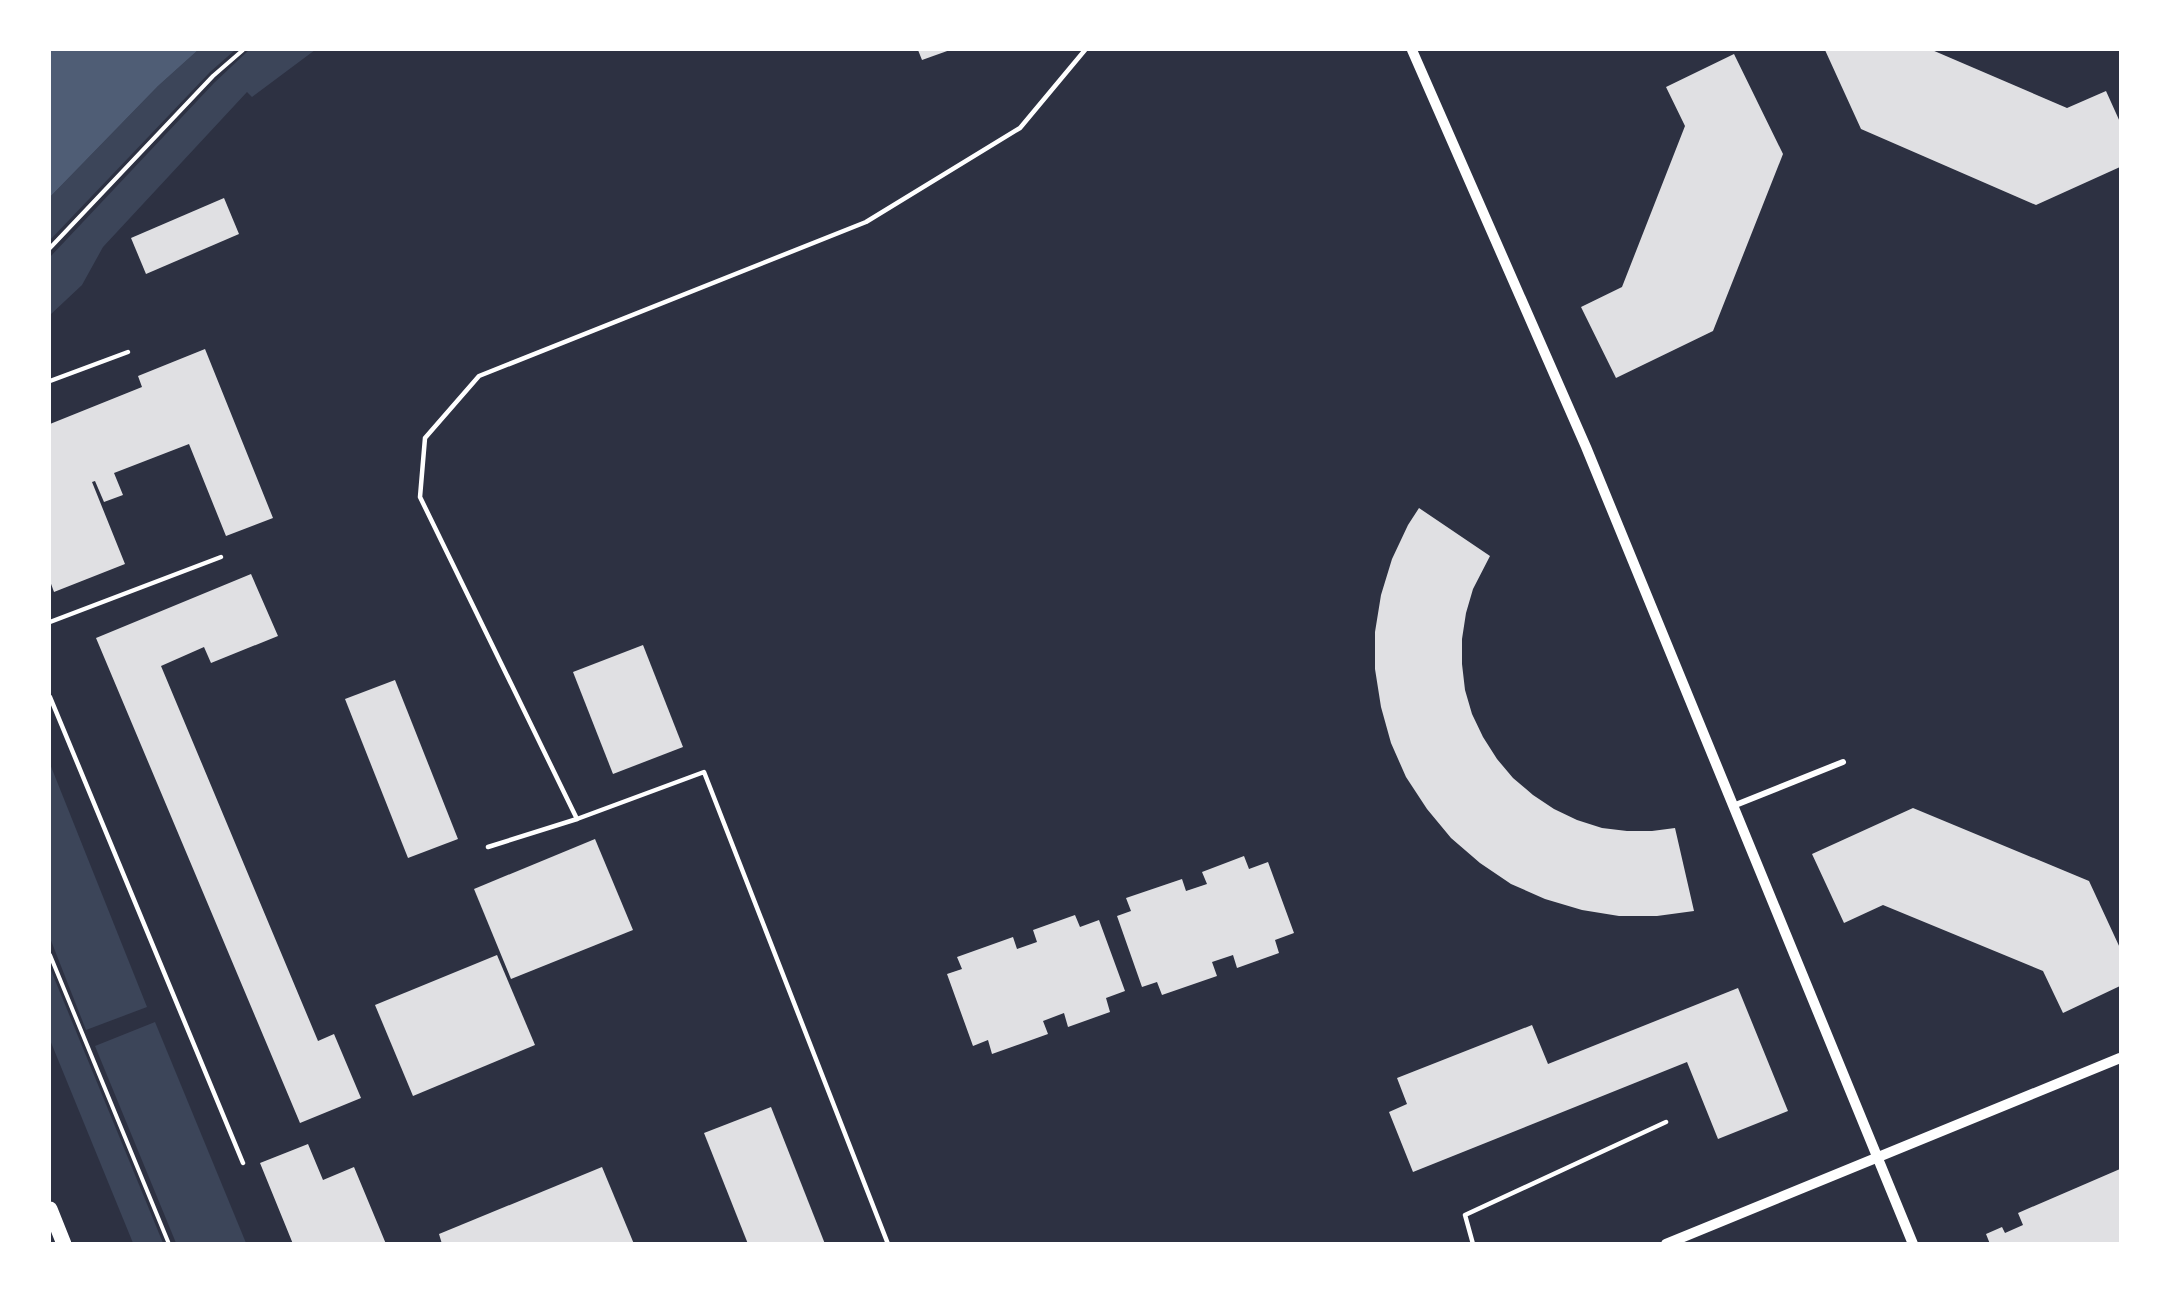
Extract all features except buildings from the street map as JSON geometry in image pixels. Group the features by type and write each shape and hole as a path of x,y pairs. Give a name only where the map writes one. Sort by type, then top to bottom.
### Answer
{"main road":[{"path":"50,1209 64,1244"}],"street":[{"path":"1412,50 1586,447 1913,1244"},
{"path":"1732,806 1843,762"},
{"path":"1665,1244 2121,1058"}],"lane":[{"path":"577,819 420,497 425,438 479,376 866,222 1020,128 1085,50"},
{"path":"50,381 128,352"},
{"path":"50,622 221,557"},
{"path":"50,697 243,1163"},
{"path":"488,847 577,819 704,772 888,1244"},
{"path":"1473,1244 1465,1215 1666,1122"}],"path":[{"path":"50,248 213,76 243,50"},
{"path":"50,955 169,1244"}],"shaded area":[{"path":"50,50 198,50 158,86 50,197"},
{"path":"198,50 235,50 210,72 50,240 50,197 158,86"},
{"path":"249,50 315,50 252,97 247,92 103,247 82,285 50,315 50,257 214,83"},
{"path":"50,764 147,1007 86,1030 50,938"},
{"path":"50,968 163,1243 133,1243 50,1040"},
{"path":"155,1022 246,1243 176,1243 95,1046"}]}
